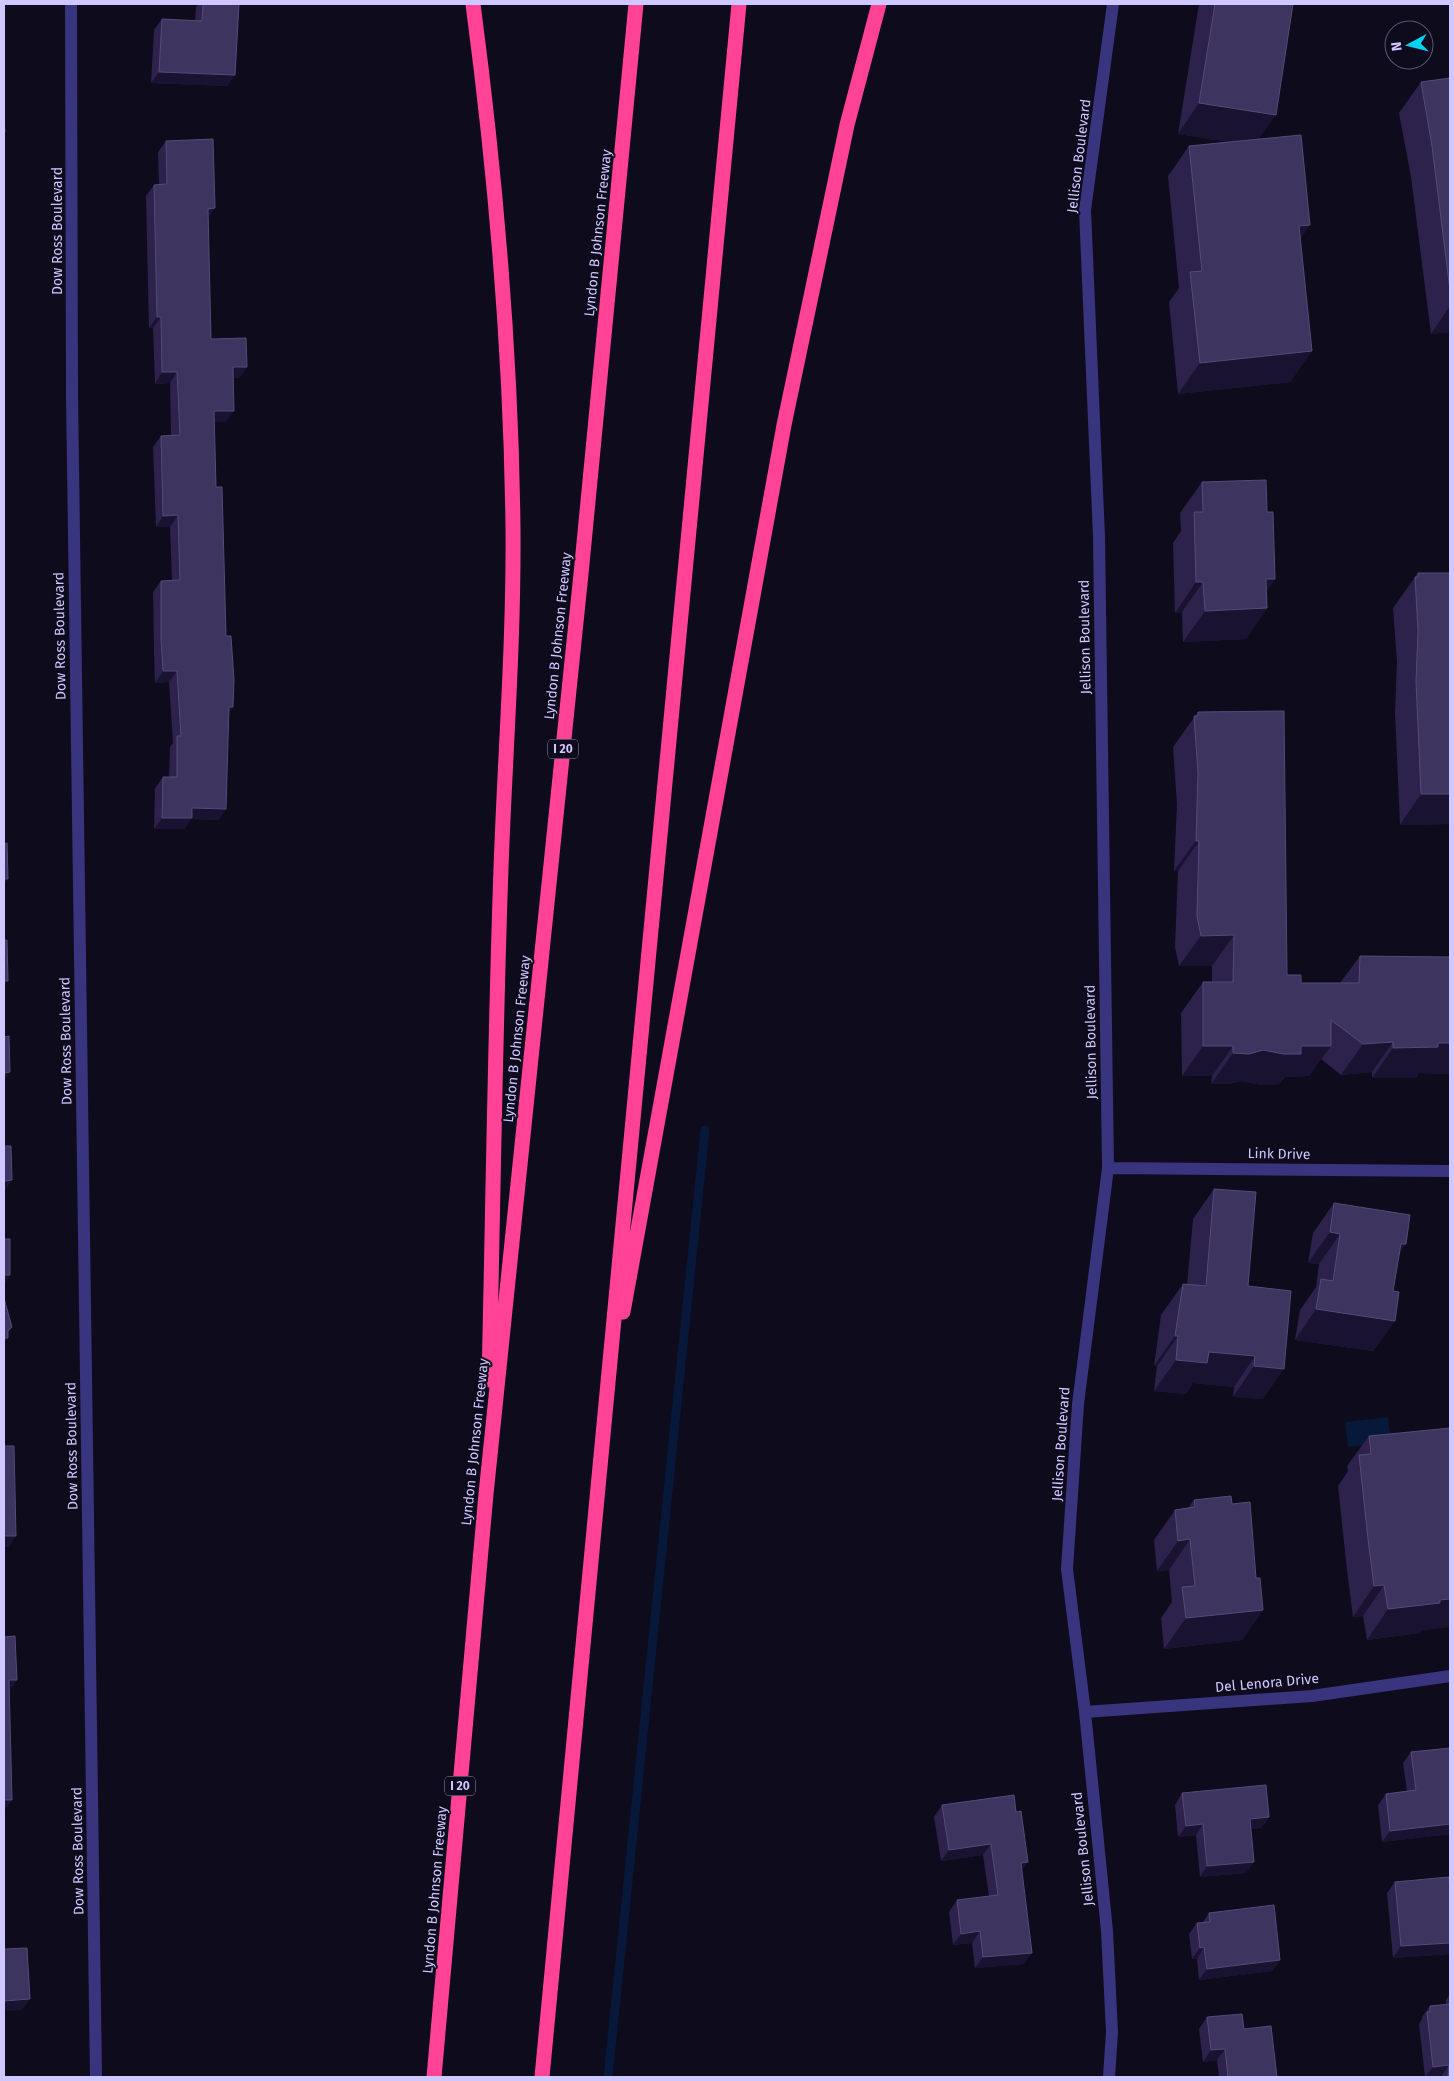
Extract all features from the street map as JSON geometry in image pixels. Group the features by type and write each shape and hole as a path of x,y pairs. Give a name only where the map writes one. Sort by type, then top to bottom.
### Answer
{"highway":[{"path":"473,4 492,166 503,295 511,423 513,532 510,665 501,868 486,1494"},
{"name":"Lyndon B Johnson Freeway","path":"434,2077 486,1494 581,574 636,4"},
{"path":"542,2077 740,4"},
{"path":"604,1420 784,425 847,125 879,4"}],"street":[{"name":"Dow Ross Boulevard","path":"71,4 72,395 96,2077"},
{"name":"Jellison Boulevard","path":"1109,2077 1112,2032 1107,1940 1085,1712 1067,1569 1078,1404 1108,1168 1099,546 1085,210 1113,4"},
{"name":"Link Drive","path":"1108,1168 1450,1171"},
{"name":"Del Lenora Drive","path":"1085,1712 1312,1696 1450,1676"}],"water":[{"path":"1388,1417 1391,1442 1348,1447 1345,1422"}],"building":[{"path":"203,4 239,4 235,75 159,72 162,19 202,21"},
{"path":"1215,4 1293,4 1276,115 1199,103"},
{"path":"1450,78 1450,290 1432,146 1421,82"},
{"path":"1301,135 1310,225 1299,226 1312,351 1200,363 1190,272 1202,271 1189,146"},
{"path":"213,139 215,208 208,209 211,339 246,338 247,367 233,367 234,411 214,411 216,487 222,487 226,636 231,636 234,680 233,707 229,707 226,809 192,808 192,818 162,818 163,777 177,777 177,736 181,736 177,671 163,671 161,581 180,580 178,515 163,516 161,436 180,435 177,372 162,372 161,317 157,317 154,185 167,184 166,141"},
{"path":"1266,480 1267,512 1273,512 1275,579 1266,579 1267,608 1205,611 1203,582 1196,582 1194,512 1203,512 1202,482"},
{"path":"1418,573 1450,573 1450,794 1421,794 1416,682 1418,631 1415,577 1418,577"},
{"path":"1284,711 1287,975 1301,975 1301,983 1359,983 1360,956 1450,957 1450,1043 1438,1043 1438,1047 1393,1048 1393,1042 1363,1044 1331,1020 1331,1046 1301,1046 1301,1054 1283,1054 1263,1050 1249,1054 1233,1053 1233,1046 1203,1046 1203,982 1233,982 1234,935 1201,936 1197,916 1199,841 1196,841 1198,773 1194,716 1198,716 1198,712"},
{"path":"7,843 8,879 4,879 4,844"},
{"path":"4,940 7,940 8,981 4,981"},
{"path":"9,1036 10,1072 4,1073 4,1037"},
{"path":"4,1146 11,1146 12,1180 4,1181"},
{"path":"1214,1189 1256,1192 1248,1286 1291,1291 1284,1369 1254,1366 1255,1356 1209,1352 1207,1363 1176,1360 1178,1336 1175,1336 1183,1284 1206,1286"},
{"path":"1334,1203 1410,1215 1406,1244 1401,1244 1393,1291 1399,1292 1395,1321 1316,1309 1321,1279 1333,1281 1340,1234 1330,1232"},
{"path":"4,1239 10,1239 10,1275 4,1275"},
{"path":"4,1298 12,1327 8,1331 8,1338 4,1338"},
{"path":"1450,1428 1450,1599 1440,1600 1440,1603 1388,1609 1384,1585 1374,1586 1359,1455 1371,1454 1369,1436"},
{"path":"4,1446 14,1446 16,1536 4,1536"},
{"path":"1231,1496 1232,1504 1250,1502 1256,1578 1260,1578 1263,1610 1186,1618 1182,1587 1195,1586 1190,1539 1178,1541 1175,1510 1195,1507 1194,1500"},
{"path":"15,1636 17,1680 9,1680 12,1800 4,1800 4,1637"},
{"path":"1450,1748 1450,1824 1390,1831 1386,1794 1416,1790 1411,1752"},
{"path":"1266,1785 1269,1817 1250,1819 1254,1862 1207,1866 1203,1824 1186,1826 1182,1793"},
{"path":"1014,1795 1016,1812 1021,1811 1028,1862 1021,1863 1032,1953 983,1957 980,1931 961,1934 957,1900 998,1895 991,1844 949,1850 942,1805"},
{"path":"1449,1877 1450,1943 1401,1946 1395,1882"},
{"path":"1274,1905 1280,1960 1207,1969 1204,1947 1200,1948 1197,1923 1210,1922 1209,1913"},
{"path":"27,1948 30,1999 4,2001 4,1949"},
{"path":"1450,2004 1450,2077 1448,2077 1449,2065 1433,2067 1427,2012 1430,2012 1430,2006"},
{"path":"1242,2014 1244,2029 1271,2026 1277,2077 1228,2077 1225,2049 1211,2050 1207,2017"}],"waterway":[{"path":"608,2077 705,1130"}]}
